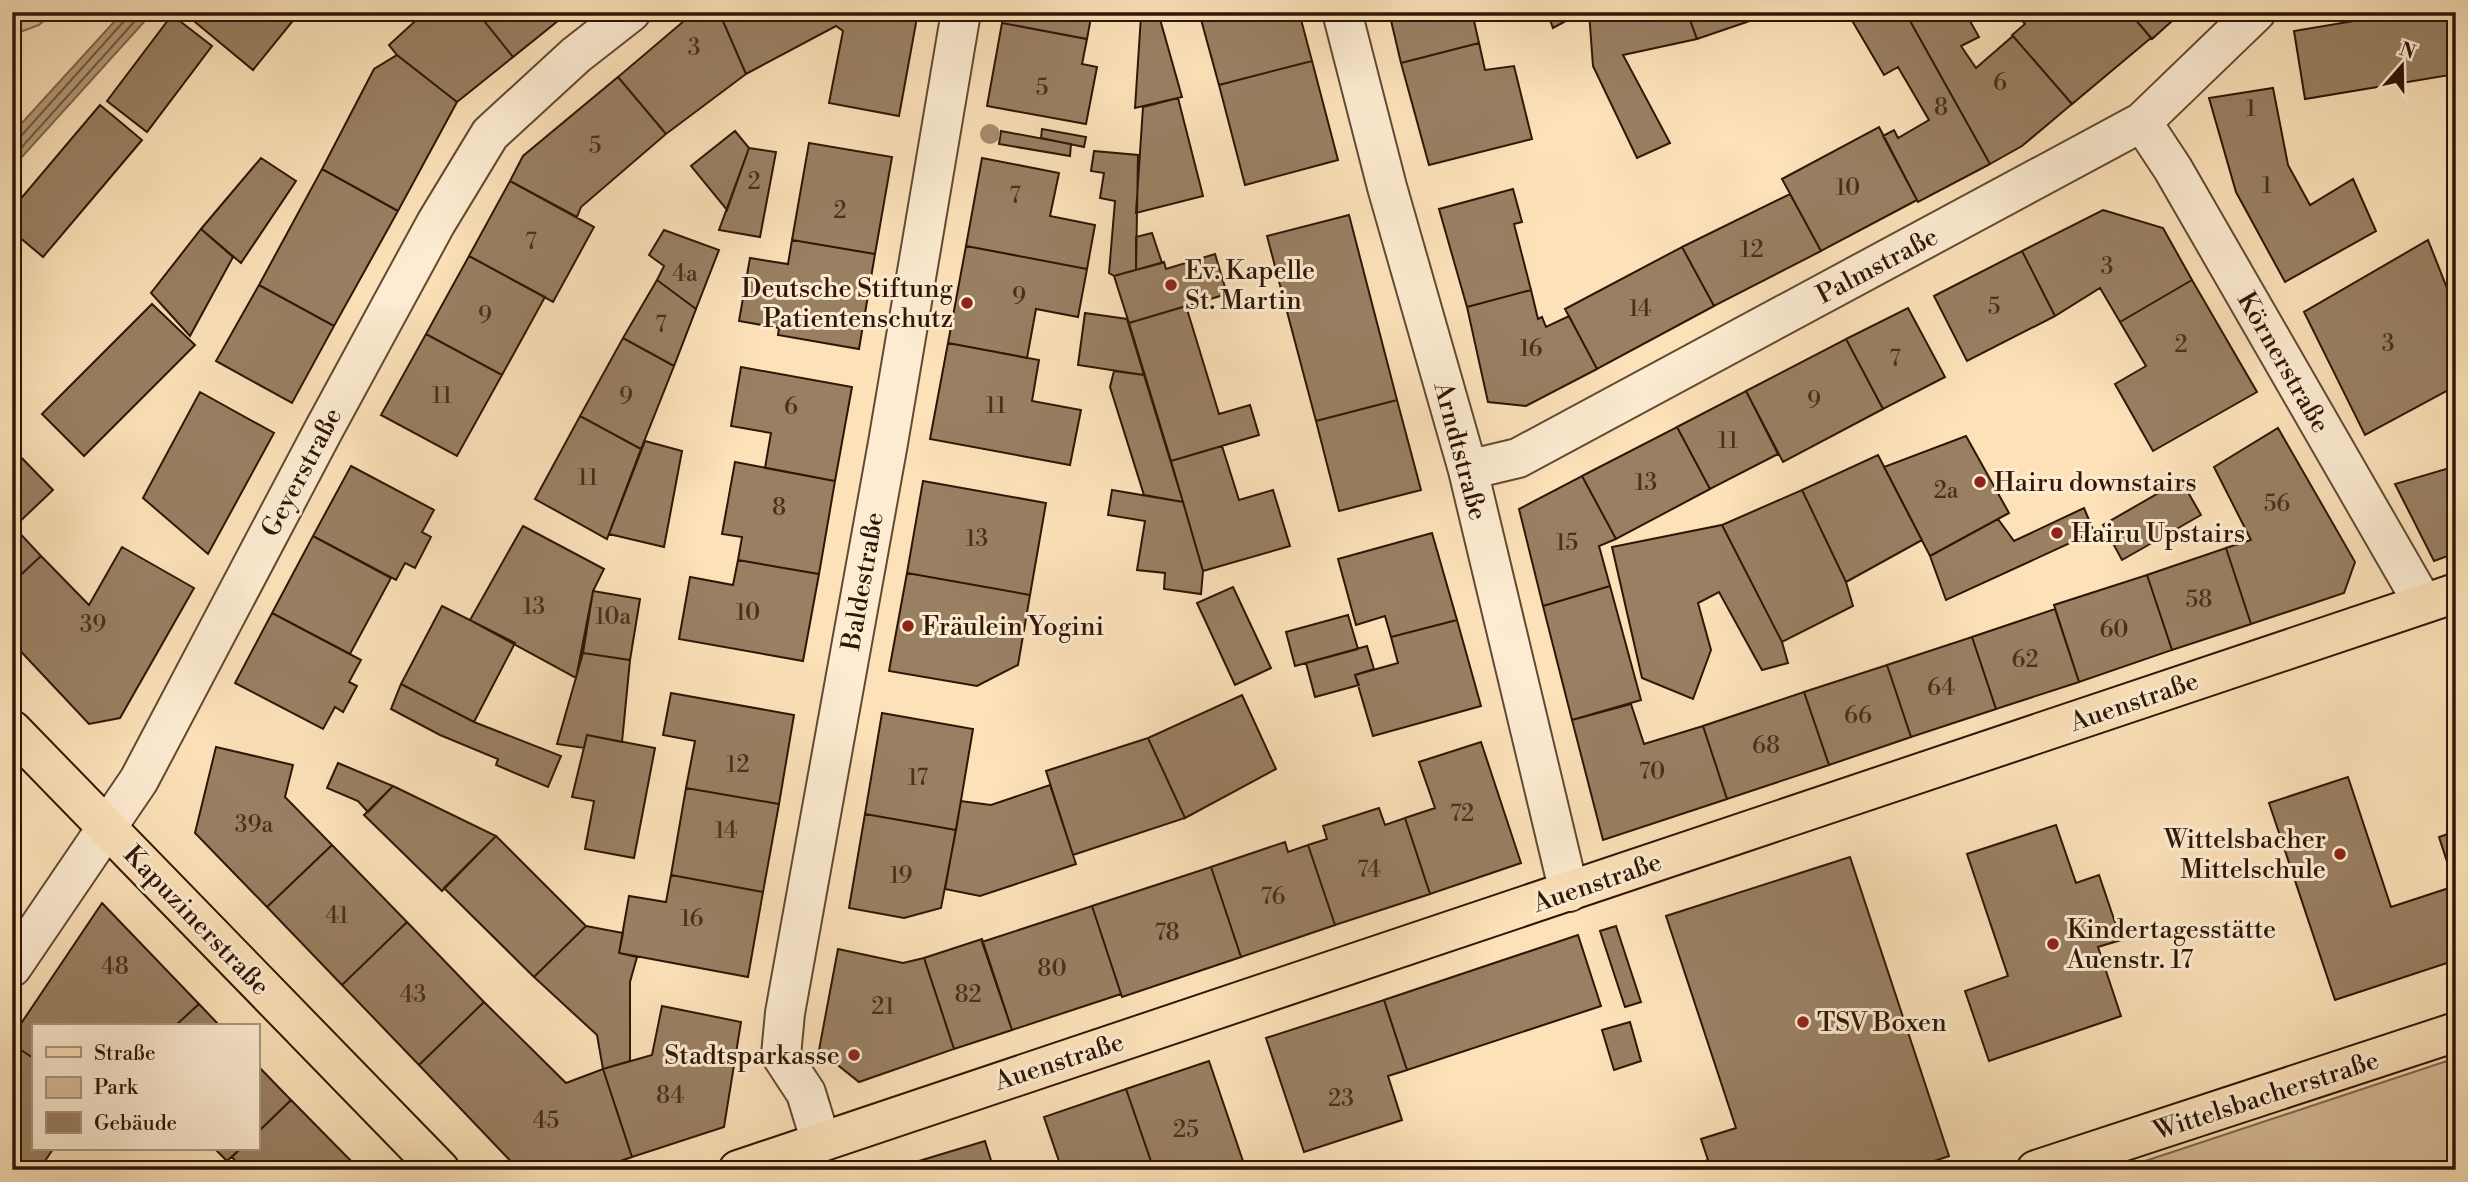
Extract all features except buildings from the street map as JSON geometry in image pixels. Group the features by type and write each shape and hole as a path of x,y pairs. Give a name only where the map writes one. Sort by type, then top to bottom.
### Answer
{"main road":[{"name":"Auenstraße","path":"738,1170 2439,598"},
{"name":"Kapuzinerstraße","path":"12,730 440,1170"},
{"name":"Wittelsbacherstraße","path":"2036,1170 2456,1032"}],"street":[{"name":"Geyerstraße","path":"12,967 139,780 436,223 490,134 576,55 631,12"},
{"name":"Baldestraße","path":"821,1142 806,1093 781,1055 785,1013 890,430 961,12"},
{"name":"Arndtstraße","path":"1342,12 1387,187 1468,470 1569,892"},
{"name":"Palmstraße","path":"1468,470 1518,458 2142,122 2256,12"},
{"name":"Körnerstraße","path":"2142,122 2439,598"}],"green space":[{"path":"12,12 54,12 39,25 12,35"},
{"path":"2456,1058 2456,1170 2118,1170"}],"water":[{"path":"123,12 153,12 12,168 12,134"}],"place":[{"name":"Ev. Kapelle St. Martin","path":"1171,285"},
{"name":"Deutsche Stiftung Patientenschutz","path":"967,303"},
{"name":"Hairu downstairs","path":"1980,482"},
{"name":"Hairu Upstairs","path":"2057,533"},
{"name":"Fräulein Yogini","path":"908,626"},
{"name":"Wittelsbacher Mittelschule","path":"2340,854"},
{"name":"Kindertagesstätte Auenstr. 17","path":"2053,944"},
{"name":"TSV Boxen","path":"1803,1022"},
{"name":"Stadtsparkasse","path":"854,1055"}]}
